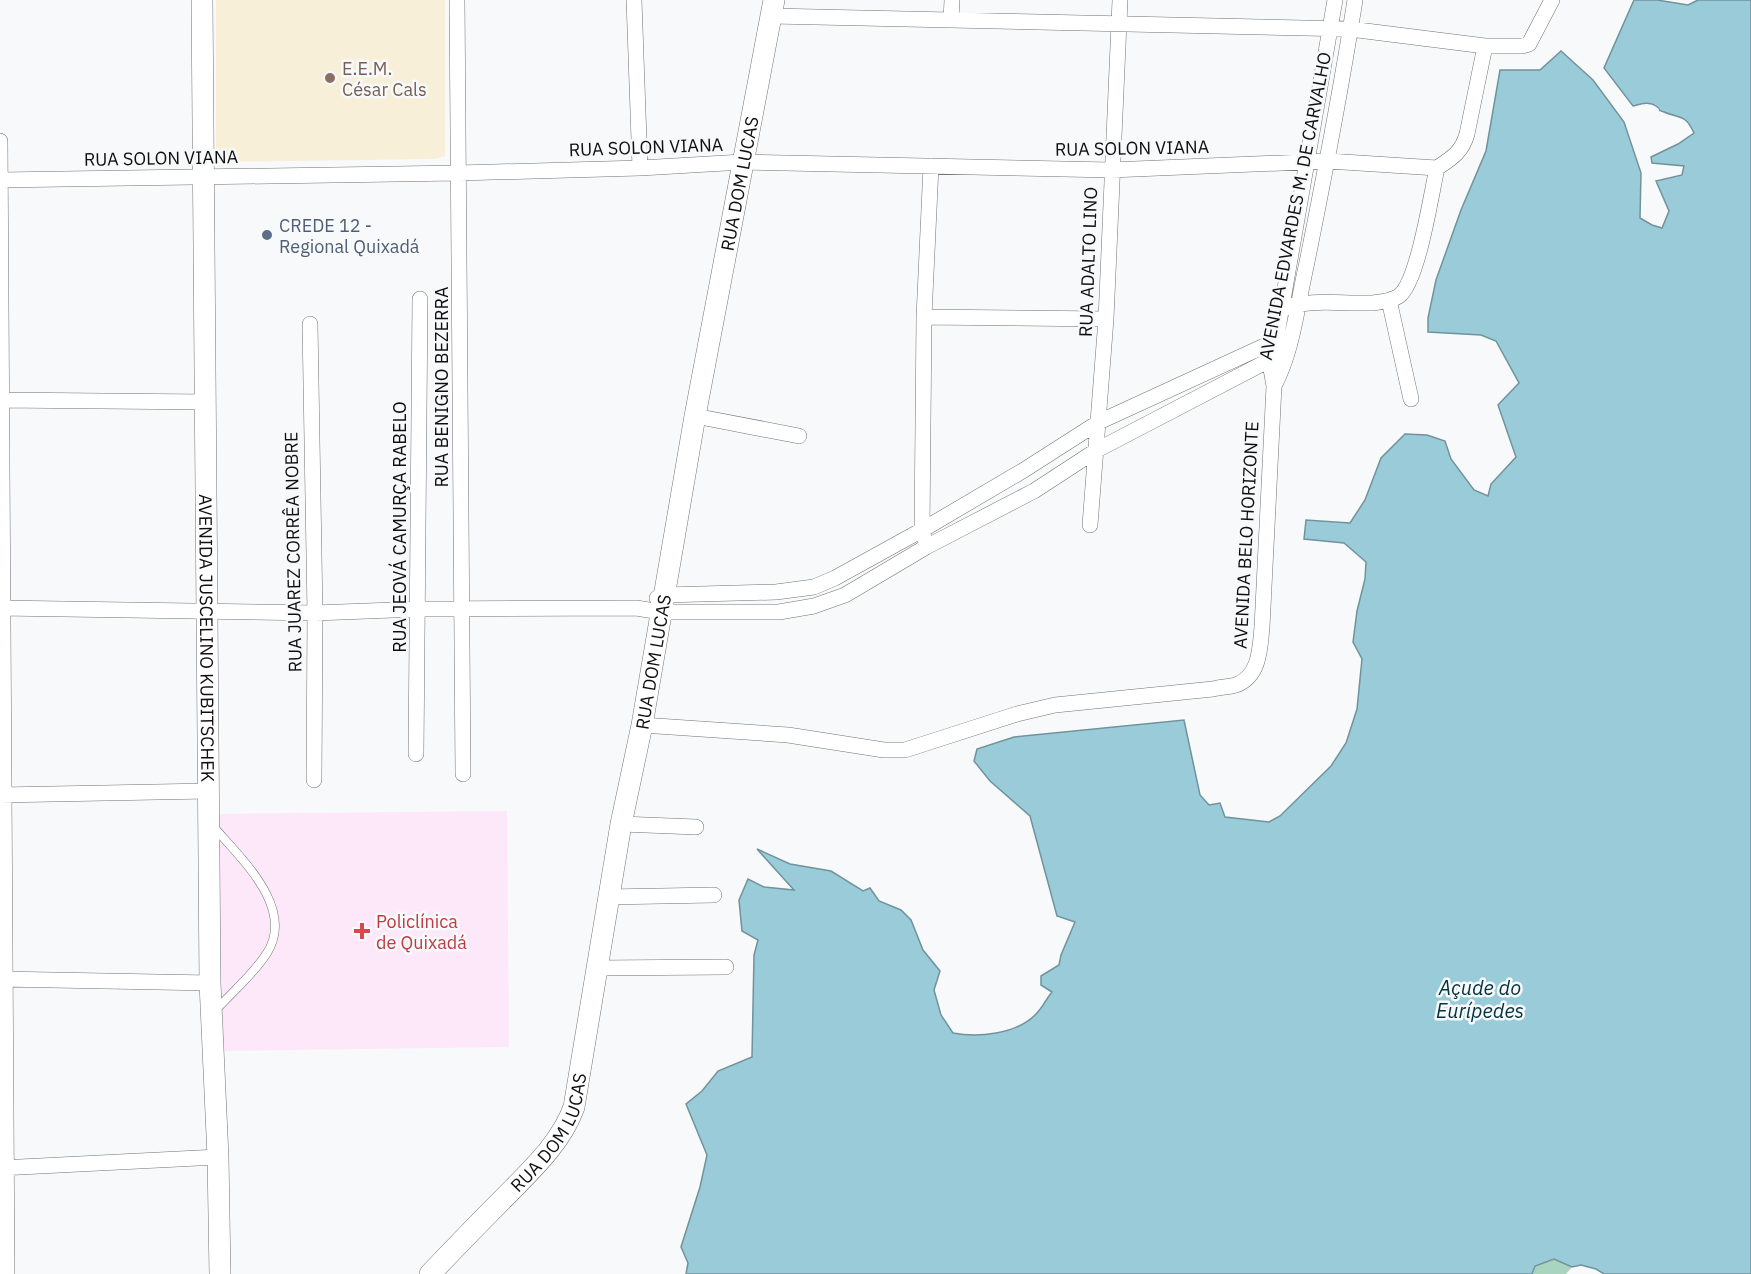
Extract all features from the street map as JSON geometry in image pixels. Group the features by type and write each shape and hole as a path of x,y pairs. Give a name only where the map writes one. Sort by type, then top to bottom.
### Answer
{"street":[{"name":"AVENIDA JUSCELINO KUBITSCHEK","path":"202,0 210,983 218,1157 220,1274"},
{"name":"RUA BENIGNO BEZERRA","path":"457,0 463,774"},
{"path":"634,0 640,168"},
{"path":"951,20 952,0"},
{"name":"RUA ADALTO LINO","path":"1090,525 1106,319 1120,0"},
{"name":"AVENIDA EDVARDES M. DE CARVALHO","path":"1274,387 1271,369 1280,309 1335,0"},
{"name":"AVENIDA EDVARDES M. DE CARVALHO","path":"1274,387 1282,372 1292,335 1328,161 1355,0"},
{"path":"773,8 951,20 1350,29 1485,46 1522,46 1529,44 1552,0"},
{"name":"RUA DOM LUCAS","path":"429,1274 524,1177 568,1124 580,1075 608,897 642,725 695,416 773,8"},
{"path":"1280,309 1298,303 1373,303 1398,296 1411,278 1437,168 1457,155 1464,146 1485,46"},
{"path":"0,141 3,1168 7,1274"},
{"name":"RUA SOLON VIANA","path":"0,180 459,173 640,168 743,162 1111,170 1328,161 1437,168"},
{"path":"926,547 922,530 924,317 931,166"},
{"name":"RUA JEOVÁ CAMURÇA RABELO","path":"416,754 420,299"},
{"path":"1389,300 1411,399"},
{"path":"924,317 1106,319"},
{"name":"RUA JUAREZ CORRÊA NOBRE","path":"310,324 315,613 314,780"},
{"path":"1,608 315,613 419,609 636,608 662,603 814,587 835,578 922,530 1024,470 1099,422 1292,335"},
{"path":"662,603 779,612 814,606 845,595 926,547 1034,491 1097,450 1257,369 1287,351"},
{"name":"AVENIDA BELO HORIZONTE","path":"642,725 788,735 884,750 904,750 1017,714 1055,705 1237,685 1248,677 1259,658 1274,387"},
{"path":"1,400 206,402"},
{"path":"695,416 799,436"},
{"path":"1024,470 1034,491"},
{"path":"814,587 814,606"},
{"path":"2,795 208,791"},
{"path":"621,824 696,827"},
{"path":"608,897 714,895"},
{"path":"597,968 726,967"},
{"path":"2,979 210,983"},
{"path":"3,1168 218,1157"}],"lane":[{"path":"209,821 257,877 272,903 274,928 269,950 263,959 212,1015"}],"shaded area":[{"name":"E.E.M. César Cals","path":"216,0 445,0 445,156 434,159 216,162"},
{"name":"Policlínica de Quixadá","path":"507,811 509,1047 217,1051 214,814"}],"green space":[{"path":"1554,1259 1572,1267 1566,1274 1532,1274 1535,1266"}],"water":[{"name":"Açude do Eurípedes","path":"1634,0 1657,0 1688,5 1698,0 1751,0 1751,1274 1604,1274 1581,1265 1572,1267 1554,1259 1535,1266 1532,1274 686,1274 688,1263 681,1247 700,1187 707,1155 686,1104 702,1091 718,1071 752,1057 754,955 758,940 742,931 739,900 748,879 764,887 794,890 757,849 790,864 831,871 863,891 870,888 879,901 901,910 911,920 923,950 940,971 934,990 941,1015 953,1033 985,1035 1018,1027 1042,1007 1052,992 1041,985 1041,976 1059,965 1075,922 1057,916 1030,816 990,781 974,761 977,749 1014,737 1184,720 1200,795 1209,805 1220,803 1225,817 1269,822 1280,816 1331,766 1346,743 1357,709 1362,659 1353,642 1366,562 1344,543 1304,539 1306,520 1350,523 1365,500 1381,458 1405,434 1427,435 1445,441 1451,459 1474,490 1488,496 1491,484 1516,457 1498,405 1519,383 1496,341 1481,335 1428,332 1428,318 1436,280 1461,210 1486,151 1500,70 1540,70 1561,51 1593,80 1624,122 1641,173 1640,218 1662,228 1669,211 1656,181 1682,175 1684,166 1652,163 1651,157 1678,144 1694,133 1685,120 1660,111 1653,104 1633,106 1604,68"}],"place":[{"name":"E.E.M. César Cals","path":"330,78"},
{"name":"CREDE 12 - Regional Quixadá","path":"267,235"},
{"name":"Policlínica de Quixadá","path":"362,931"}]}
